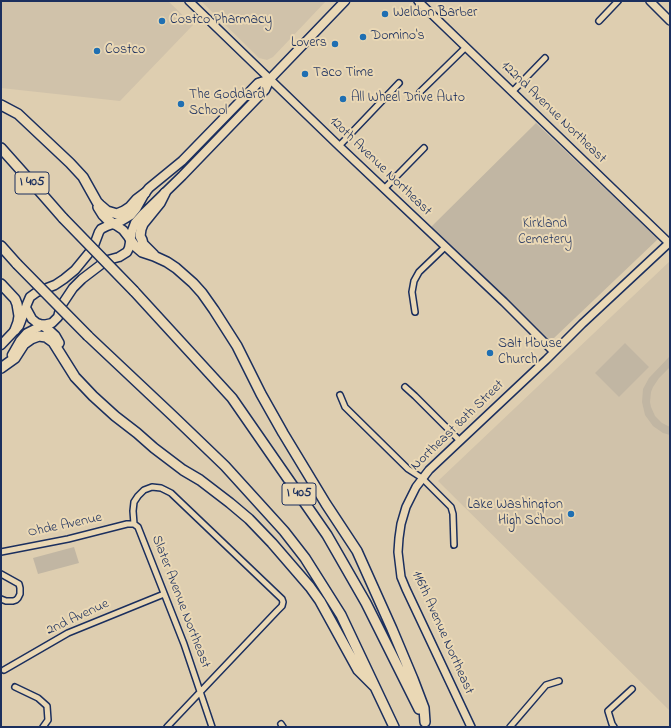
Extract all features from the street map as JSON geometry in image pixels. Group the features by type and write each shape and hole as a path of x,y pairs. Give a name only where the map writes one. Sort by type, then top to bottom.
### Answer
{"highway":[{"path":"1,105 18,114 70,162 83,177 100,206 107,211 112,213 121,213 145,193"},
{"name":"I 405","path":"1,148 63,218 134,291 232,398 327,535 366,603 426,725"},
{"path":"154,256 144,244 140,236 141,229 143,224 160,203 165,192"},
{"path":"97,202 103,215 114,224"},
{"path":"130,239 142,252 167,262 185,275 202,293 237,346 282,433 357,551 413,679 424,708 426,725"},
{"name":"I 405","path":"1,246 88,336 225,466 284,531 305,558 341,615 394,727"},
{"path":"1,284 13,291 26,308"},
{"path":"1,284 15,299 17,304 19,316 15,330"},
{"path":"43,325 55,336 61,347 64,358"},
{"path":"1,368 15,358 24,344 31,339 39,336 46,337 53,342 75,376 93,396 154,448 219,494 249,520 272,543 310,587 320,601 358,670 375,687"}],"main road":[{"path":"1,364 10,357 23,336 43,325 52,323 58,317 61,306 73,288 82,279 108,260 119,257 127,252 135,223 265,90 270,79 346,1"},
{"path":"1,345 22,321 28,300 34,294 55,285 75,270 93,248 101,229 121,221 131,215 149,188 182,161 258,83 270,79"},
{"path":"114,224 123,230 130,239"},
{"path":"26,308 32,319 43,325"}],"street":[{"name":"120th Avenue Northeast","path":"189,1 554,352"},
{"name":"122nd Avenue Northeast","path":"418,1 670,243"},
{"path":"599,21 618,1"},
{"path":"650,1 670,21"},
{"path":"420,92 466,47"},
{"path":"513,92 545,58"},
{"path":"339,146 399,84"},
{"path":"384,189 424,148"},
{"name":"Northeast 80th Street","path":"401,524 410,497 429,470 582,324 670,243"},
{"path":"415,312 412,292 414,281 419,272 445,247"},
{"path":"405,386 460,440"},
{"path":"340,395 345,407 408,469 422,478 451,507 453,514 454,544"},
{"path":"134,524 134,502 144,490 152,487 161,488 171,493 282,599 283,602 278,611 167,727"},
{"name":"Ohde Avenue","path":"1,552 68,539 127,524 134,524"},
{"name":"Slater Avenue Northeast","path":"134,524 138,527 184,644 212,727"},
{"name":"116th Avenue Northeast","path":"401,524 398,552 401,576 471,727"},
{"path":"1,574 19,584 20,594 13,602 1,599"},
{"name":"2nd Avenue","path":"4,670 68,633 164,594"},
{"path":"510,727 546,685 559,681"},
{"path":"15,687 38,698 47,706 48,720 43,727"},
{"path":"614,727 608,711 632,689"}],"shaded area":[{"name":"Costco","path":"1,1 168,1 193,25 120,101 1,88"},
{"path":"201,1 326,1 273,57 267,60 259,58"},
{"name":"Lake Washington High School","path":"670,261 670,711 438,481"}],"green space":[{"name":"Kirkland Cemetery","path":"536,123 658,239 554,338 548,339 431,227"},
{"path":"625,343 649,367 619,397 595,373"},
{"path":"670,356 670,367 659,378 653,387 650,402 655,416 662,423 670,427 670,435 663,433 653,426 645,415 642,402 643,389 649,378"},
{"path":"74,547 79,563 38,574 33,558"}],"place":[{"name":"Weldon Barber","path":"385,14"},
{"name":"Costco Pharmacy","path":"162,21"},
{"name":"Domino's","path":"363,37"},
{"name":"Lovers","path":"335,44"},
{"name":"Costco","path":"97,51"},
{"name":"Taco Time","path":"305,74"},
{"name":"All Wheel Drive Auto","path":"343,99"},
{"name":"The Goddard School","path":"181,104"},
{"name":"Salt House Church","path":"490,353"},
{"name":"Lake Washington High School","path":"571,514"}]}
